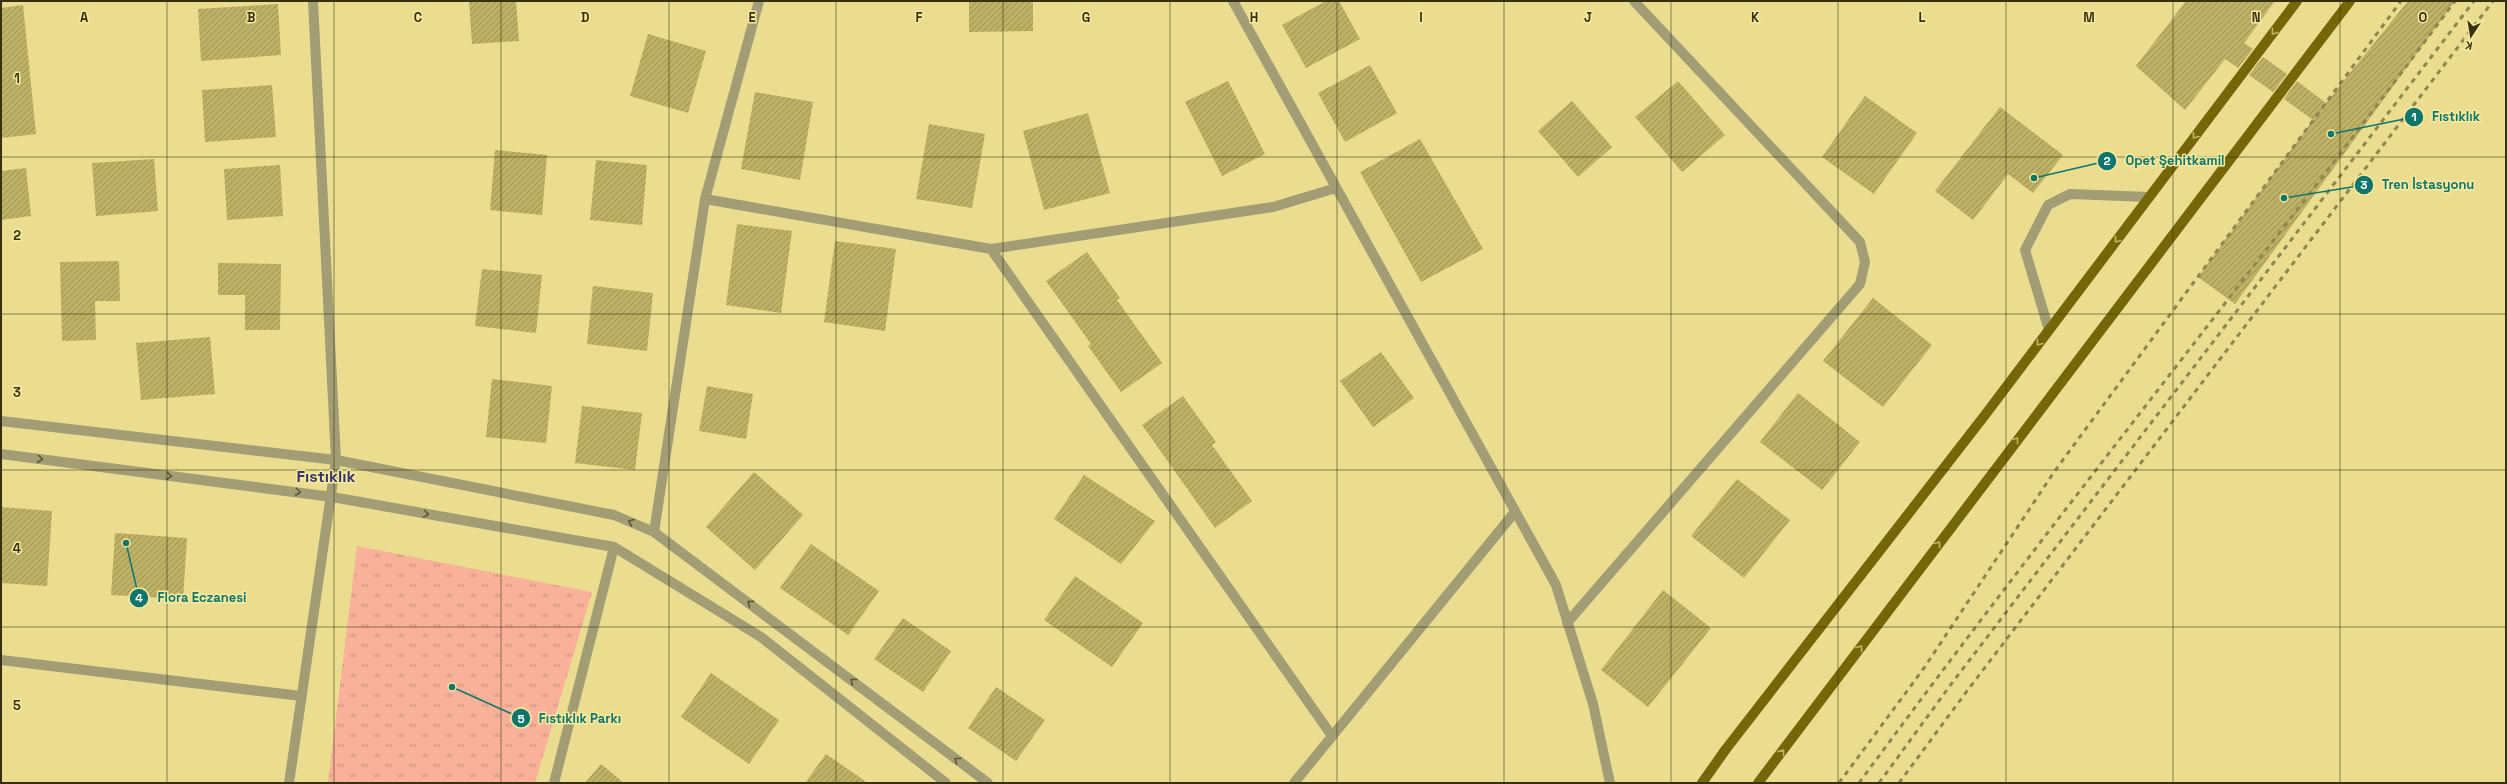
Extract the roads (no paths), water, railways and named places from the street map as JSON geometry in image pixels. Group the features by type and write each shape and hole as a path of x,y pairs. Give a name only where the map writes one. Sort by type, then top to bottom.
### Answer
{"main road":[{"path":"1702,783 1726,749 2049,330 2297,1"},
{"path":"1758,783 2350,1"}],"street":[{"path":"289,783 332,497 336,460 313,1"},
{"path":"654,532 705,199 759,1"},
{"path":"1233,1 1514,513 1556,585 1593,704 1610,783"},
{"path":"1567,623 1860,284 1865,262 1860,242 1634,1"},
{"path":"705,199 991,249 1273,207 1336,188"},
{"path":"2049,330 2025,250 2048,205 2070,194 2149,197"},
{"path":"991,249 1332,736"},
{"path":"1,421 336,460 614,515 654,532 988,783"},
{"path":"1,454 332,497 614,547 761,637 946,783"},
{"path":"1294,783 1514,513"},
{"path":"554,783 614,547"},
{"path":"1,660 301,696"}],"railway":[{"path":"1839,783 1924,668 2054,472 2401,1"},
{"path":"1859,783 1932,684 2307,197 2455,1"},
{"path":"1879,783 1952,683 2474,1"},
{"path":"1899,783 1967,691 2493,1"}],"place":[{"name":"Fıstıklık","path":"2331,134"},
{"name":"Opet Şehitkamil","path":"2034,178"},
{"name":"Tren İstasyonu","path":"2284,198"},
{"name":"Flora Eczanesi","path":"126,543"},
{"name":"Fıstıklık Parkı","path":"452,687"}],"district":[{"name":"Fıstıklık","path":"326,476"}]}
